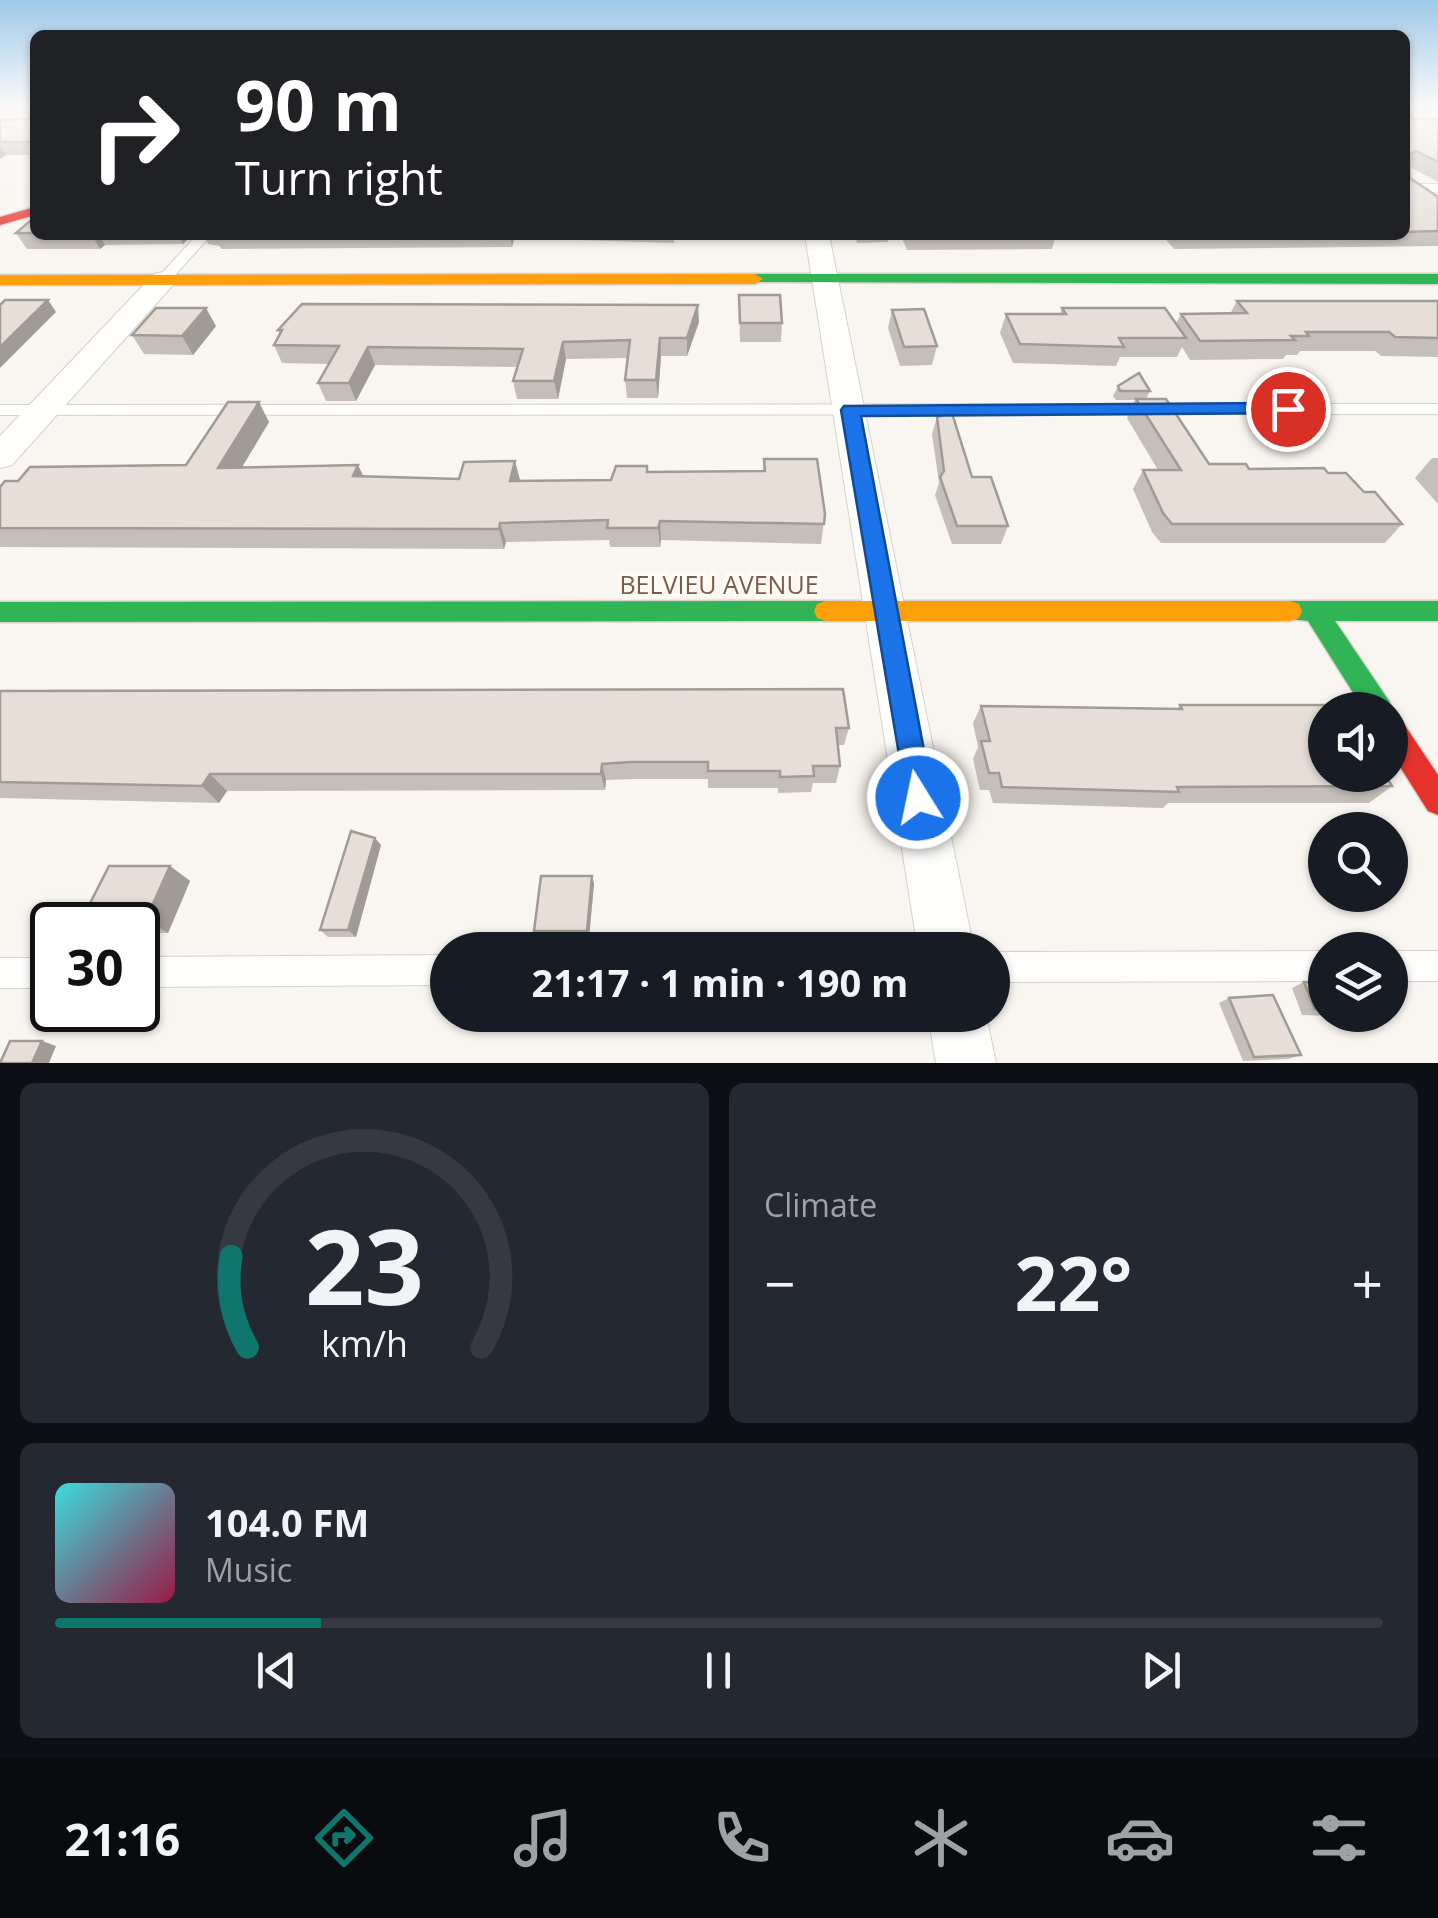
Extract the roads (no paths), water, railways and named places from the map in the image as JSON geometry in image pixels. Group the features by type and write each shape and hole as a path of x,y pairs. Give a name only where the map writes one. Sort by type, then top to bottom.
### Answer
{"street":[{"path":"0,221 30,212"},
{"path":"818,240 943,932"},
{"path":"0,280 1438,279"},
{"path":"0,458 163,280"},
{"path":"1315,611 1367,692"},
{"name":"BELVIEU AVENUE","path":"0,612 1438,611"},
{"path":"1408,754 1438,801"},
{"path":"961,1032 966,1063"}],"lane":[{"path":"163,280 199,240"},
{"path":"0,410 1438,409"},
{"path":"1010,967 1308,966"},
{"path":"1408,966 1438,966"},
{"path":"160,972 430,970"},
{"path":"0,974 30,973"}]}
